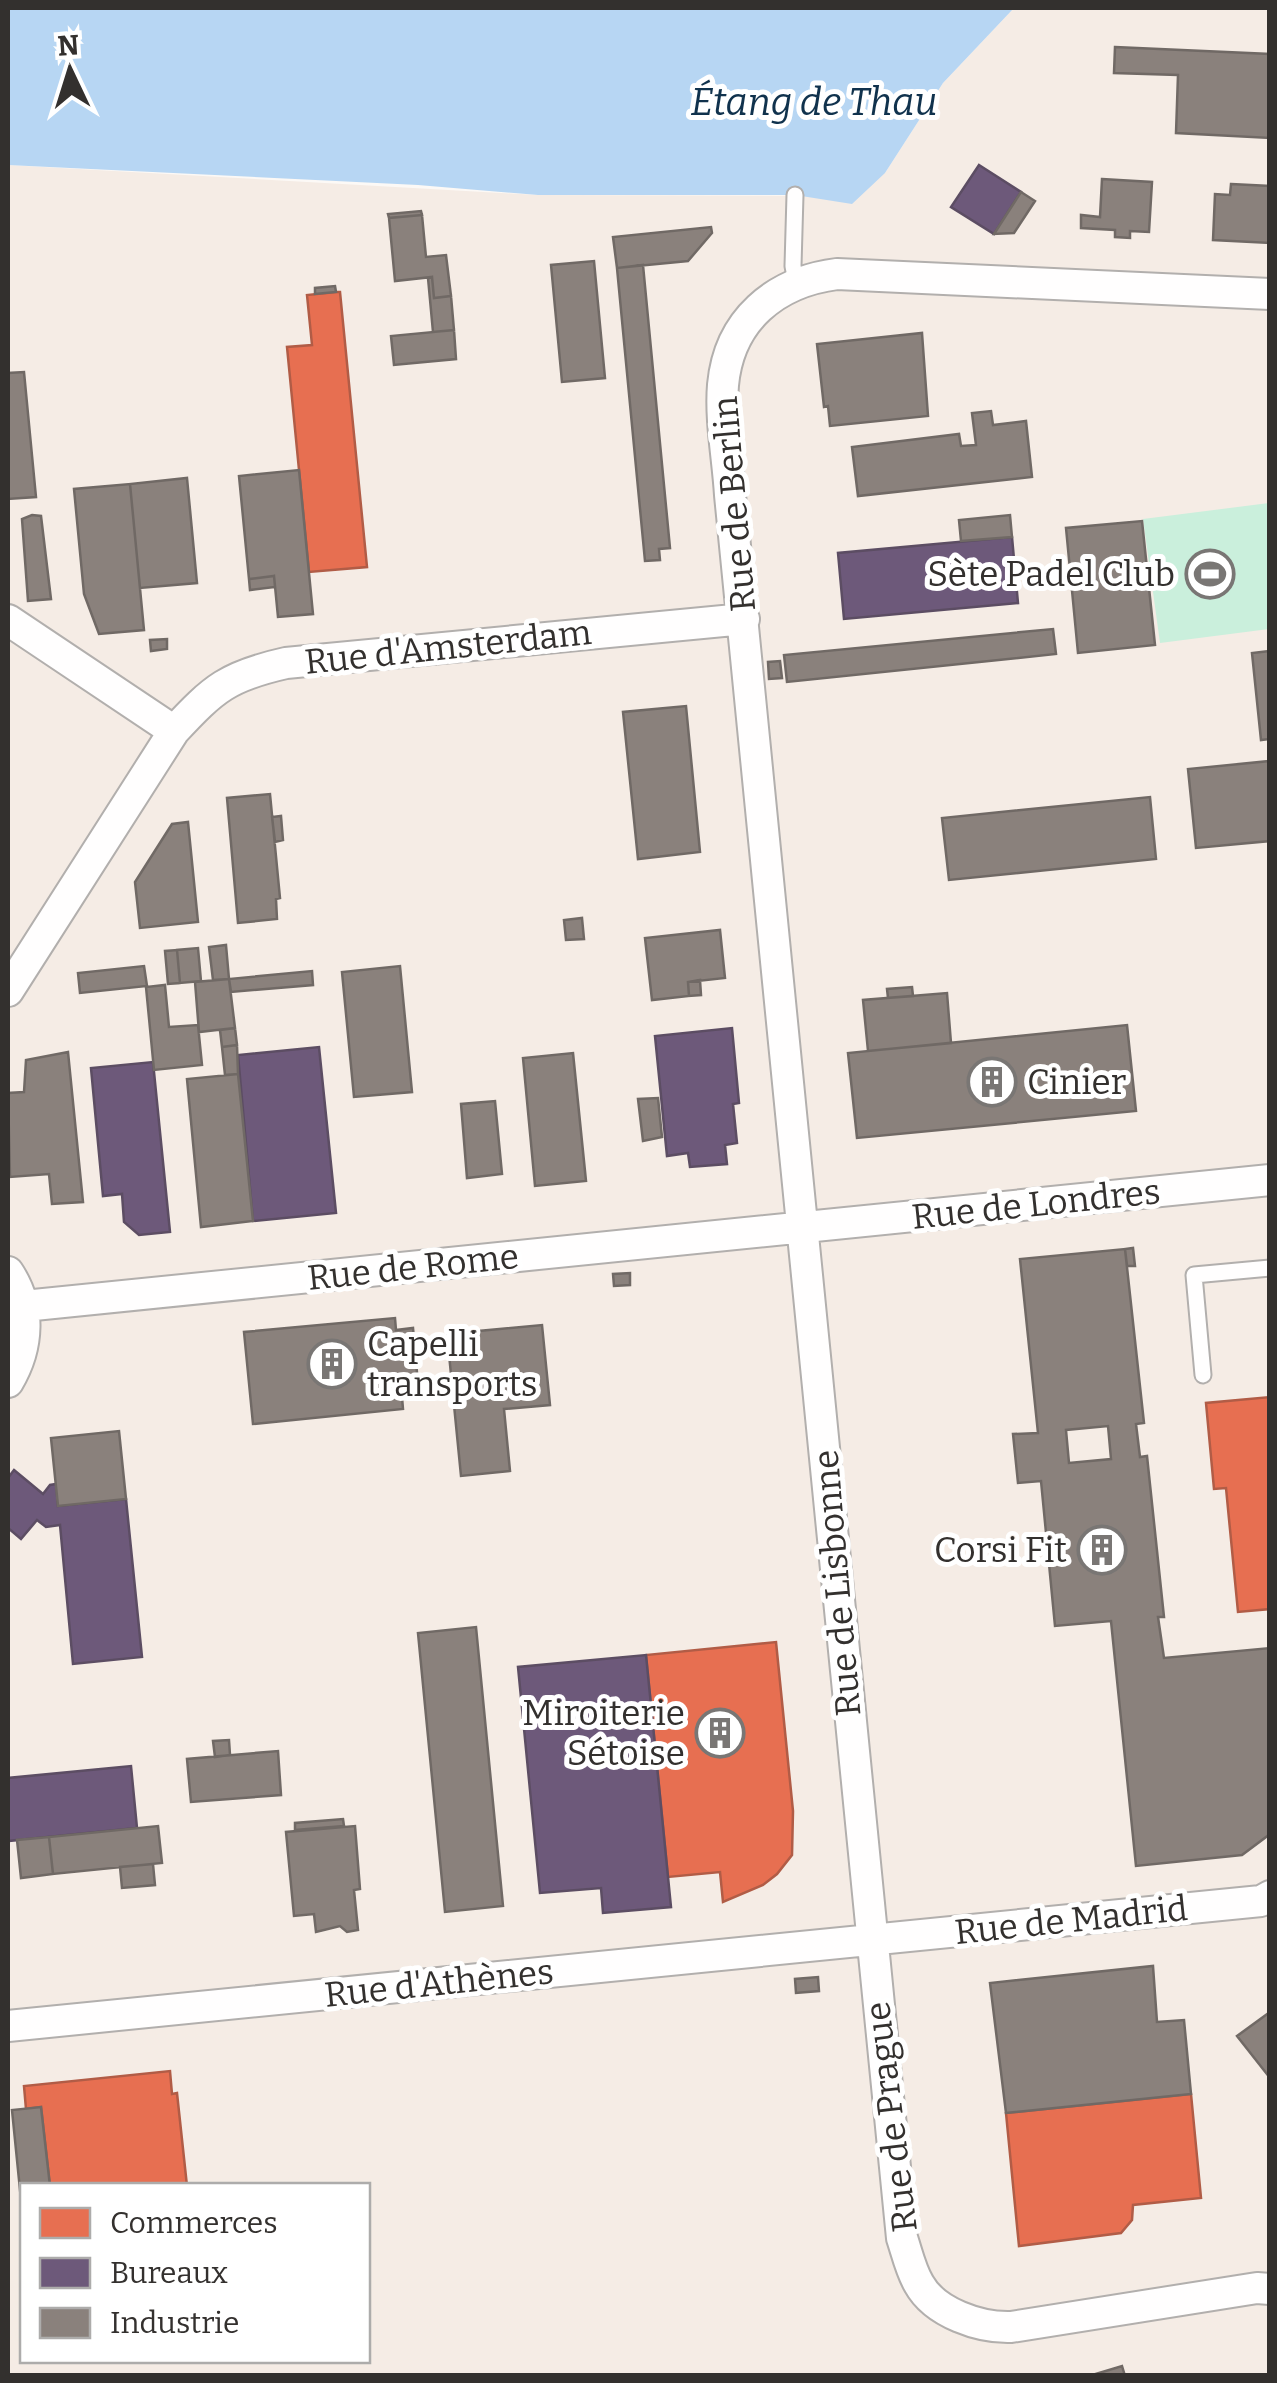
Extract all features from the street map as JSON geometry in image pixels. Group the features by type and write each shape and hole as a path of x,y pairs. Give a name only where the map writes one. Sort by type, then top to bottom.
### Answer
{"street":[{"name":"Rue de Berlin","path":"803,1227 723,388 728,358 740,331 756,310 796,282 837,274 1270,294"},
{"name":"Rue d'Amsterdam","path":"8,991 174,731 222,685 239,675 274,666 744,619"},
{"path":"8,620 174,731"},
{"name":"Rue de Londres","path":"803,1227 1270,1180"},
{"name":"Rue de Rome","path":"24,1306 803,1227"},
{"name":"Rue de Lisbonne","path":"803,1227 871,1940"},
{"path":"8,1272 24,1306 26,1336 18,1366 8,1382"},
{"name":"Rue de Madrid","path":"871,1940 1261,1901 1270,1896"},
{"name":"Rue d'Athènes","path":"8,2026 871,1940"},
{"name":"Rue de Prague","path":"871,1940 902,2238 920,2286 948,2310 987,2328 1270,2289"}],"lane":[{"path":"795,196 796,282"},
{"path":"1203,1375 1194,1275 1270,1268"}],"shaded area":[{"path":"1014,8 1269,8 1269,2375 8,2375 8,165 538,195 807,196 885,173 943,83"}],"green space":[{"name":"Sète Padel Club","path":"1269,503 1269,629 1160,643 1143,519"}],"water":[{"name":"Étang de Thau","path":"8,8 1014,8 943,83 885,173 852,204 795,195 538,195 418,185 8,165"}],"building: Commerces":[{"path":"340,292 367,567 309,572 287,347 312,345 307,295"},
{"path":"1270,1397 1270,1609 1238,1612 1226,1488 1214,1489 1206,1403"},
{"name":"Miroiterie Sétoise","path":"776,1642 793,1811 792,1855 763,1885 723,1902 720,1872 668,1877 646,1655"},
{"path":"170,2071 172,2094 177,2093 187,2183 50,2183 41,2107 26,2109 24,2086"},
{"path":"1191,2094 1201,2198 1133,2205 1132,2220 1121,2233 1019,2246 1006,2113"}],"building: Bureaux":[{"path":"979,165 1021,192 994,234 951,207"},
{"path":"1012,537 1018,603 844,619 838,553"},
{"path":"732,1028 739,1103 733,1104 737,1143 725,1145 727,1164 690,1167 688,1153 667,1156 655,1036"},
{"path":"319,1047 336,1213 253,1221 238,1055"},
{"path":"153,1062 170,1232 139,1235 124,1222 122,1194 103,1196 91,1068"},
{"path":"14,1470 43,1494 56,1484 58,1506 126,1499 142,1657 73,1664 60,1525 46,1527 37,1520 21,1539 8,1528 8,1478"},
{"path":"646,1655 671,1907 603,1913 601,1888 540,1893 518,1667"},
{"path":"131,1766 137,1828 8,1841 8,1778"}],"building: Industrie":[{"path":"1115,47 1270,54 1270,138 1176,133 1178,75 1114,73"},
{"path":"1102,179 1152,182 1149,232 1130,231 1130,238 1115,237 1115,230 1081,228 1081,215 1100,217"},
{"path":"1231,184 1270,186 1270,243 1213,240 1215,194 1230,195"},
{"path":"1021,192 1035,201 1014,233 994,234"},
{"path":"421,211 422,215 389,218 388,214"},
{"path":"422,215 426,257 446,255 451,296 434,298 432,277 395,281 389,218"},
{"path":"711,227 712,233 688,261 617,268 613,237"},
{"path":"594,261 605,378 562,382 551,265"},
{"path":"643,265 670,548 659,549 660,560 645,561 617,268"},
{"path":"432,277 434,298 451,296 454,330 433,332 428,278"},
{"path":"335,286 336,292 315,294 315,288"},
{"path":"454,330 456,359 394,365 391,336"},
{"path":"922,333 928,416 830,426 817,344"},
{"path":"24,372 36,497 8,499 8,373"},
{"path":"991,411 993,425 1026,421 1032,477 858,496 852,447 959,434 961,446 976,445 972,413"},
{"path":"299,470 313,614 278,617 274,576 249,579 239,476"},
{"path":"187,478 197,583 140,588 130,484"},
{"path":"130,484 144,630 99,634 84,594 74,489"},
{"path":"1010,515 1012,537 961,541 959,520"},
{"path":"41,516 51,599 28,601 22,519"},
{"path":"1142,521 1155,645 1078,653 1066,528"},
{"path":"274,576 275,587 250,590 249,579"},
{"path":"1053,629 1056,654 787,682 784,655"},
{"path":"167,639 167,649 151,651 150,640"},
{"path":"1270,651 1270,739 1261,740 1252,653"},
{"path":"780,661 782,678 769,679 768,662"},
{"path":"686,706 700,852 638,859 623,712"},
{"path":"1270,761 1270,841 1196,848 1188,769"},
{"path":"270,794 280,898 276,899 277,919 238,923 227,798"},
{"path":"1150,797 1156,859 949,880 942,818"},
{"path":"281,816 283,840 275,842 272,817"},
{"path":"188,822 198,922 140,928 135,882 172,824"},
{"path":"582,918 584,939 566,940 564,920"},
{"path":"720,930 725,978 688,982 689,996 652,1000 645,938"},
{"path":"226,945 229,979 213,980 209,947"},
{"path":"198,948 201,981 180,983 177,950"},
{"path":"177,950 180,983 168,984 165,951"},
{"path":"144,966 147,986 80,993 78,973"},
{"path":"400,966 412,1092 354,1097 342,972"},
{"path":"312,971 313,985 231,992 229,979"},
{"path":"229,979 235,1028 199,1032 195,982"},
{"path":"700,980 701,995 689,996 688,982"},
{"path":"165,985 169,1027 198,1025 202,1065 154,1070 146,987"},
{"path":"912,987 913,996 888,998 887,989"},
{"path":"947,993 951,1043 868,1051 863,1000"},
{"name":"Cinier","path":"1127,1025 1136,1111 857,1138 848,1053"},
{"path":"235,1028 237,1045 222,1047 220,1030"},
{"path":"237,1045 238,1074 225,1075 222,1047"},
{"path":"68,1052 83,1202 52,1204 49,1174 10,1177 8,1093 24,1092 26,1060"},
{"path":"573,1053 586,1181 535,1186 523,1058"},
{"path":"238,1074 253,1221 201,1227 187,1079"},
{"path":"658,1098 662,1137 643,1141 638,1099"},
{"path":"495,1101 502,1174 467,1178 461,1104"},
{"path":"1133,1248 1135,1266 1127,1266 1125,1249"},
{"name":"Corsi Fit","path":"1125,1249 1144,1423 1136,1424 1140,1457 1147,1456 1164,1617 1158,1617 1164,1658 1270,1648 1270,1834 1242,1855 1136,1866 1111,1621 1055,1626 1041,1481 1018,1483 1013,1434 1038,1433 1020,1259","holes":["1108,1426 1111,1459 1069,1463 1066,1430"]},
{"path":"630,1273 630,1285 614,1286 613,1274"},
{"name":"Capelli transports","path":"395,1318 396,1330 413,1328 419,1395 402,1397 403,1409 253,1424 244,1332"},
{"path":"542,1325 550,1405 504,1409 510,1471 461,1476 447,1334"},
{"path":"119,1431 126,1499 58,1506 51,1438"},
{"path":"476,1627 503,1906 445,1912 418,1633"},
{"path":"229,1740 230,1755 215,1757 213,1741"},
{"path":"278,1751 281,1795 191,1802 187,1759"},
{"path":"343,1819 344,1826 295,1830 295,1823"},
{"path":"158,1826 162,1863 53,1874 49,1837"},
{"path":"355,1826 360,1889 354,1890 358,1930 347,1932 340,1926 316,1932 314,1914 294,1916 286,1832"},
{"path":"49,1837 53,1874 21,1878 17,1840"},
{"path":"153,1864 155,1885 122,1888 120,1867"},
{"path":"1153,1966 1157,2022 1184,2020 1191,2094 1006,2113 990,1983"},
{"path":"818,1977 819,1991 796,1993 795,1979"},
{"path":"1270,2012 1270,2078 1237,2036"},
{"path":"41,2107 50,2183 20,2183 20,2190 12,2110"},
{"path":"1122,2366 1125,2376 1089,2376"}],"place":[{"name":"Sète Padel Club","path":"1210,574"},
{"name":"Cinier","path":"992,1082"},
{"name":"Capelli transports","path":"332,1364"},
{"name":"Corsi Fit","path":"1102,1550"},
{"name":"Miroiterie Sétoise","path":"720,1733"}]}
